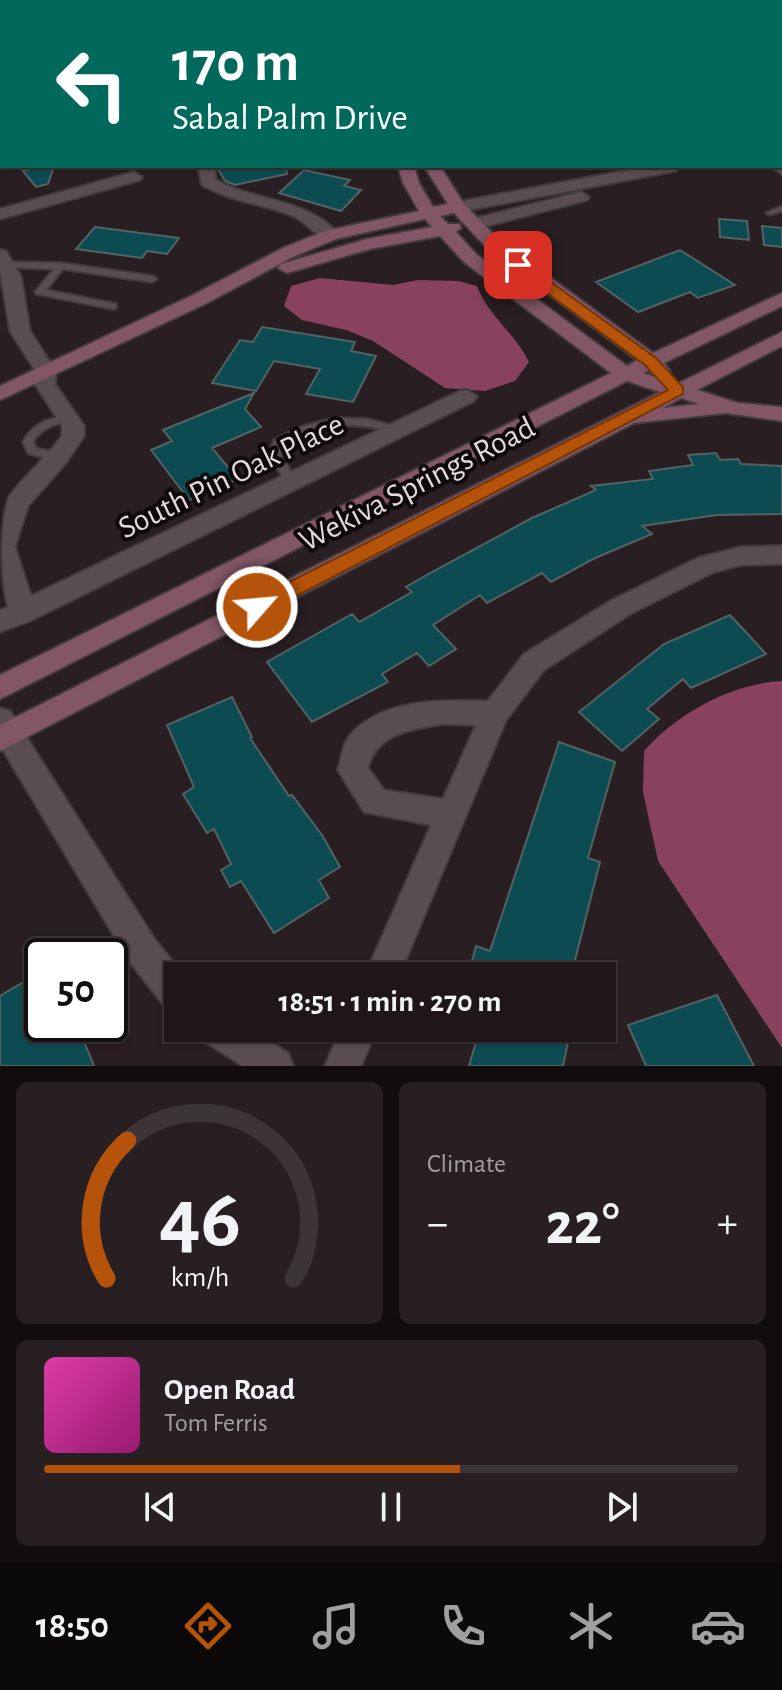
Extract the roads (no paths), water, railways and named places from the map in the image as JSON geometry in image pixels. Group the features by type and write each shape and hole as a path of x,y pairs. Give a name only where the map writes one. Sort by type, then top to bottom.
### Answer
{"street":[{"path":"206,168 208,182 231,195 302,214 331,235"},
{"path":"407,168 411,183 429,214 470,258 625,374 736,409"},
{"path":"433,168 458,207 518,265 651,361 677,391"},
{"path":"0,394 198,300 289,252 331,235 663,168"},
{"path":"198,300 298,264 367,244 570,202 639,172"},
{"path":"0,214 134,177"},
{"path":"3,260 12,277 20,331 46,372 45,384 68,418 73,436 58,458 17,503 3,547 11,618"},
{"name":"Wekiva Springs Road","path":"0,688 651,361 782,299"},
{"path":"613,333 663,341 699,338"},
{"name":"Wekiva Springs Road","path":"2,732 782,338"},
{"name":"South Pin Oak Place","path":"11,618 467,396"},
{"path":"617,421 653,414 736,409 782,414"},
{"path":"388,962 495,713 534,662 662,585 707,564 730,558 782,555"},
{"path":"452,815 375,802 353,770 360,744 391,721 441,712 495,713"},
{"path":"2,732 141,949 164,978"},
{"path":"238,1042 275,1066"},
{"path":"343,1066 353,1042"}],"lane":[{"path":"552,189 570,202"},
{"path":"770,213 782,208"},
{"path":"3,260 152,279"},
{"path":"61,266 40,292 113,306"},
{"path":"58,458 32,450 28,442 32,433 41,426 68,418"},
{"path":"292,482 275,456 278,443 294,433 329,421 354,420 398,430"}]}
